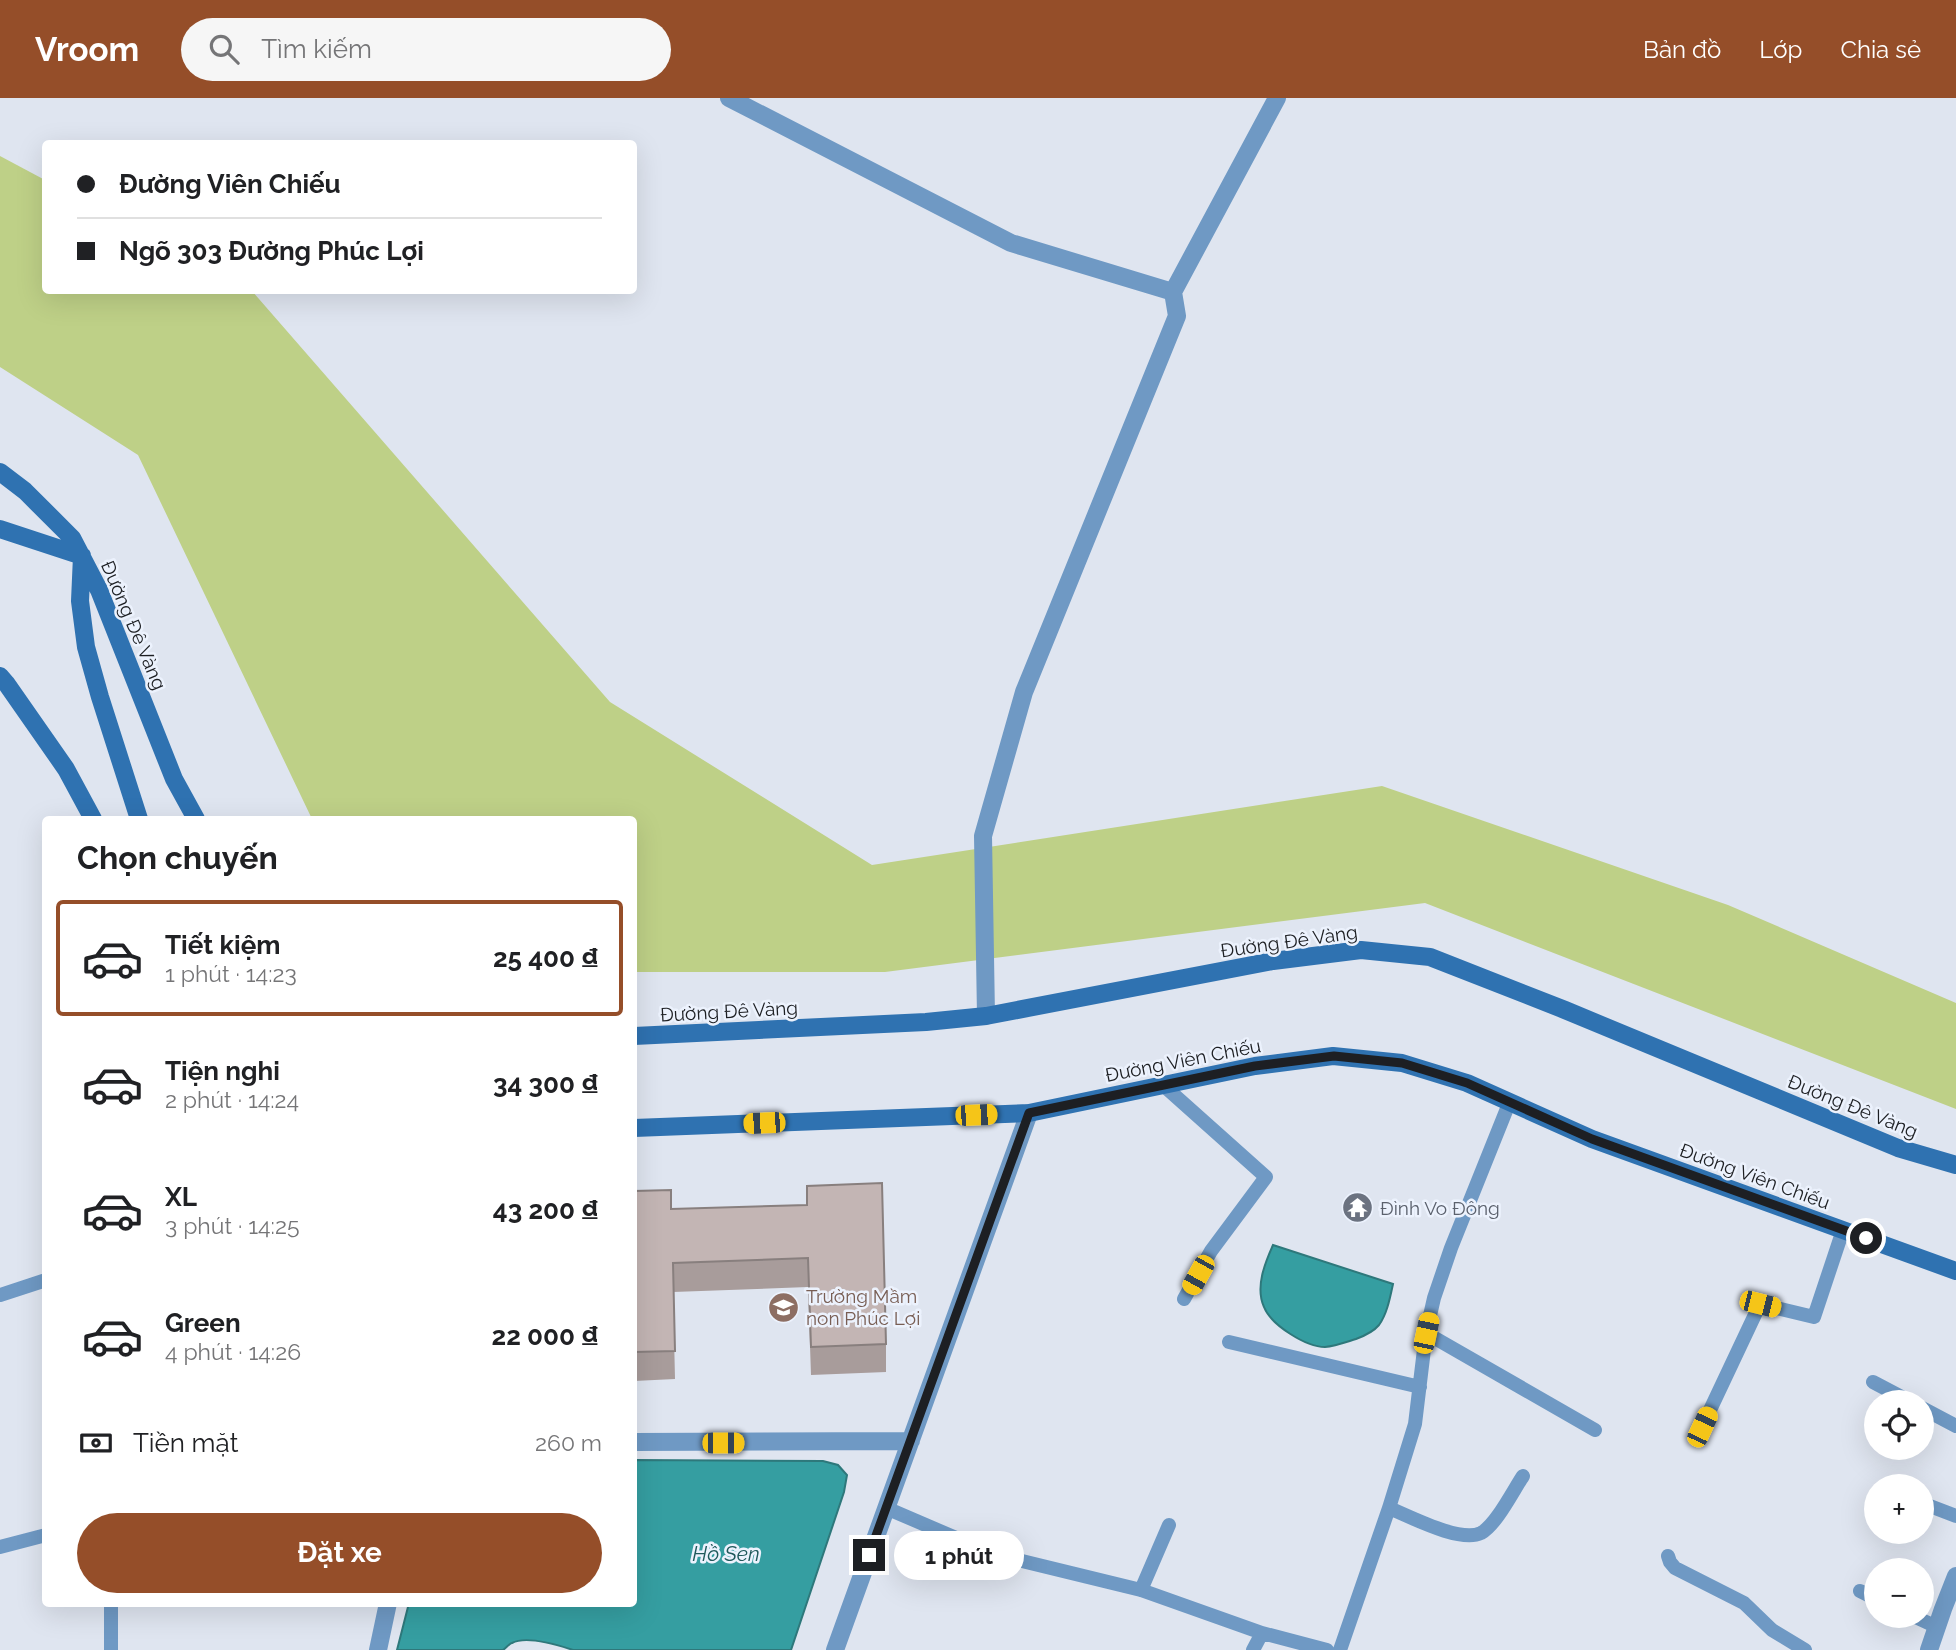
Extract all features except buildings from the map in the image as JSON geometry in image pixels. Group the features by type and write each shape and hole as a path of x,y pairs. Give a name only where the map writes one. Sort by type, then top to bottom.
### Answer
{"main road":[{"name":"Đường Đê Vàng","path":"0,472 25,491 72,538 99,590 174,779 194,816"},
{"path":"0,529 82,556 80,601 86,647 138,816"},
{"path":"0,676 66,769 91,816"},
{"name":"Đường Đê Vàng","path":"637,1036 926,1022 986,1016 1273,961 1361,950 1430,957 1885,1143 1956,1165"},
{"name":"Đường Viên Chiếu","path":"637,1128 1029,1113 1255,1066 1334,1056 1402,1063 1467,1083 1592,1139 1956,1271"}],"street":[{"path":"729,98 1011,243 1173,292"},
{"path":"986,1016 983,836 1024,692 1177,316 1173,292 1277,98"},
{"path":"835,1650 1029,1113"},
{"path":"637,1442 911,1441"},
{"path":"1929,1650 1956,1576"},
{"path":"378,1650 387,1607"}],"lane":[{"path":"1163,1085 1266,1177 1212,1251 1184,1299"},
{"path":"1340,1650 1415,1424 1426,1333 1434,1298 1451,1248 1510,1101"},
{"path":"1702,1427 1760,1304 1814,1317 1843,1230"},
{"path":"0,1295 42,1281"},
{"path":"1426,1333 1595,1430"},
{"path":"1229,1342 1420,1387"},
{"path":"1873,1382 1888,1390"},
{"path":"1934,1414 1956,1426"},
{"path":"1389,1508 1454,1534 1468,1536 1483,1532 1522,1476"},
{"path":"886,1508 963,1541 1022,1561 1141,1590 1262,1633 1327,1650"},
{"path":"1934,1508 1956,1516"},
{"path":"1141,1590 1170,1525"},
{"path":"0,1547 42,1535"},
{"path":"1668,1556 1675,1568 1744,1603 1772,1630 1805,1650"},
{"path":"1860,1591 1864,1593"},
{"path":"111,1607 111,1650"},
{"path":"1253,1650 1262,1633"}],"green space":[{"path":"0,156 42,178 42,294 255,294 610,702 872,865 1382,786 1728,905 1956,1003 1956,1109 1425,903 885,972 637,972 637,816 311,816 138,455 0,367"}],"water":[{"path":"1273,1245 1393,1284 1386,1311 1379,1325 1359,1338 1325,1347 1308,1343 1281,1328 1264,1307 1260,1291 1264,1267"},
{"name":"Hồ Sen","path":"637,1460 823,1461 838,1465 847,1475 844,1492 791,1650 573,1650 526,1640 511,1643 503,1650 397,1650 408,1607 637,1607"}],"place":[{"name":"Đình Vo Đông","path":"1357,1208"},
{"name":"Trường Mầm non Phúc Lợi","path":"783,1307"}],"route":[{"path":"869,1555 1029,1113 1255,1066 1334,1056 1402,1063 1467,1083 1592,1139 1866,1238"}]}
